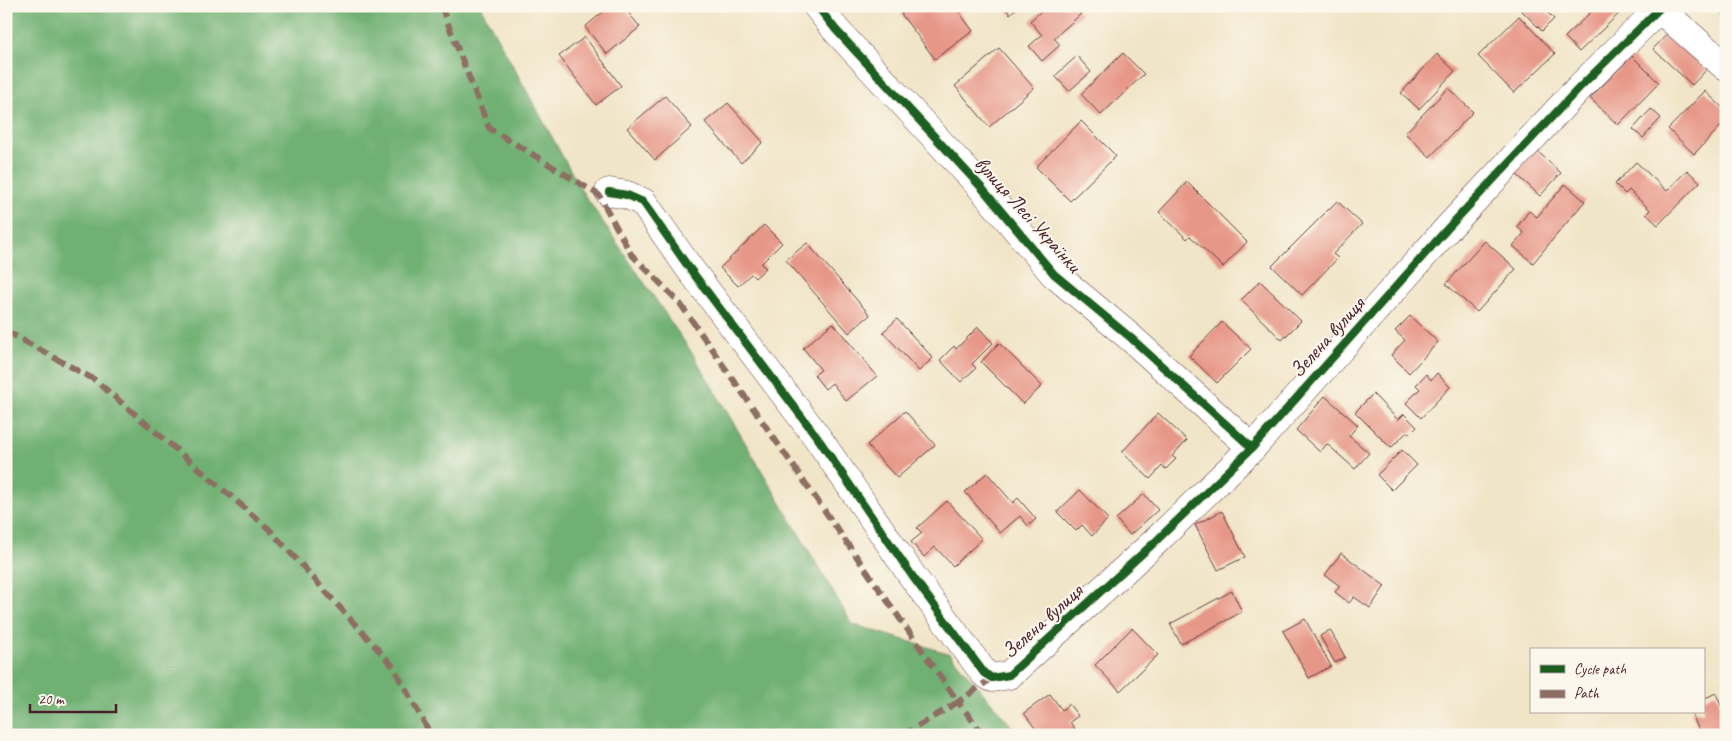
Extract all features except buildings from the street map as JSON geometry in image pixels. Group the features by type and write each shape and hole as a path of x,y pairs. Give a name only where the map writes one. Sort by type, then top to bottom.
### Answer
{"street":[{"name":"вулиця Лесі Українки","path":"817,6 843,38 982,187 1054,274 1131,338 1252,448"},
{"name":"Зелена вулиця","path":"608,192 627,195 643,202 687,265 816,437 913,577 984,673 992,678 1009,675 1155,542 1252,448 1448,228 1657,7"},
{"path":"1657,7 1726,67"}],"green space":[{"path":"6,6 480,6 581,190 694,356 852,624 950,654 1019,735 6,735"}],"marked path":[{"path":"441,6 489,128 599,195 631,254 679,302 958,702 903,735"},
{"path":"6,331 95,380 269,529 392,665 431,735"},
{"path":"984,735 958,702 992,678"}],"cycle path":[{"path":"817,6 836,30 981,187 1054,274 1131,338 1252,448"},
{"path":"609,192 627,195 643,202 687,265 817,437 913,577 984,673 992,678 1009,675 1155,542 1252,448 1448,228 1579,88 1659,9"}]}
